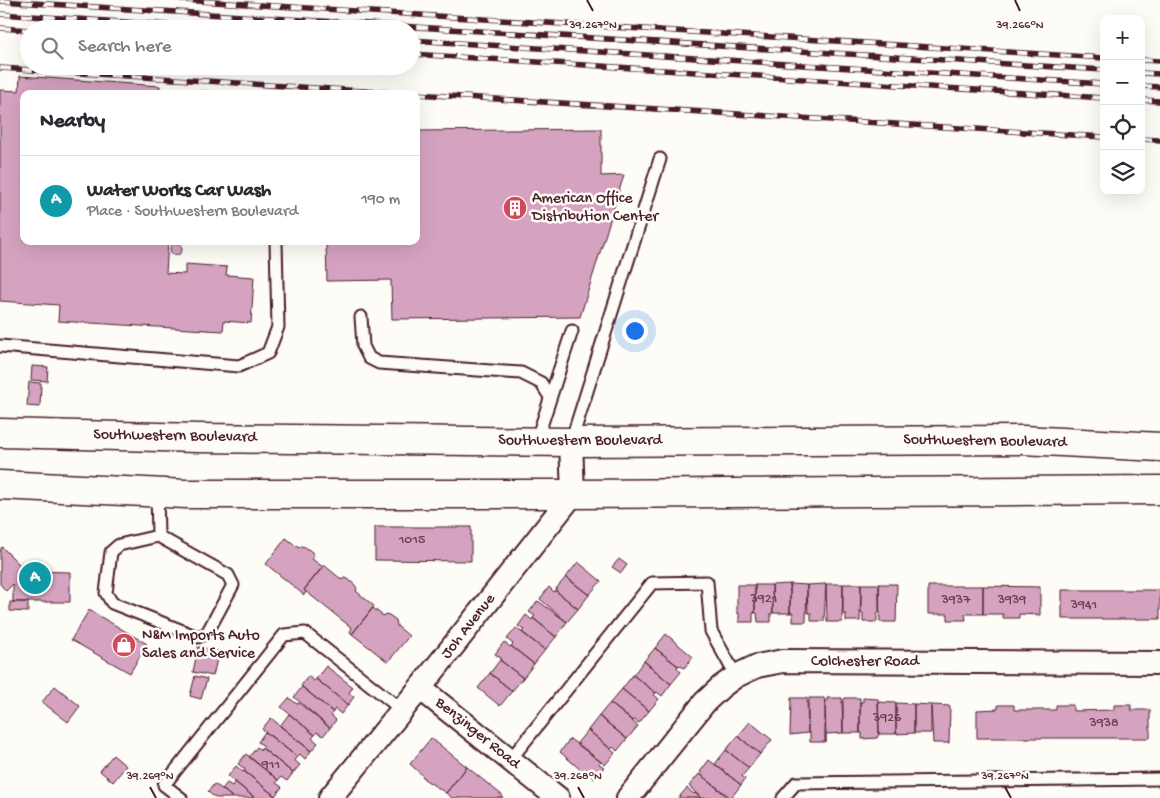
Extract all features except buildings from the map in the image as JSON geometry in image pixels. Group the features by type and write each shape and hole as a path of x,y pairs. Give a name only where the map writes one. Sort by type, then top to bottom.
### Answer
{"main road":[{"name":"Southwestern Boulevard","path":"0,433 198,438 536,442 1023,440 1160,447"},
{"path":"0,485 186,494 573,494 1160,490"}],"street":[{"path":"571,442 573,494"},
{"name":"Joh Avenue","path":"330,798 420,688 573,494"},
{"name":"Colchester Road","path":"628,798 705,702 736,676 757,666 783,661 1160,663"},
{"name":"Benzinger Road","path":"420,688 558,798"}],"lane":[{"path":"571,442 660,160"},
{"path":"0,346 240,366 268,353 278,327 276,245"},
{"path":"362,318 363,346 369,358 380,363 521,373 541,383 550,397"},
{"path":"536,442 572,332"},
{"path":"157,492 158,536"},
{"path":"158,536 228,575 233,585 207,632 198,637 112,603 106,593 111,552 119,545 158,536"},
{"path":"510,760 652,583 707,582 710,631 736,676"},
{"path":"181,798 164,785 284,635 305,633 402,710"},
{"path":"783,798 796,783 1160,779"}],"railway":[{"path":"182,0 1100,58"},
{"path":"0,1 304,20"},
{"path":"0,14 92,20"},
{"path":"420,27 1100,70"},
{"path":"0,28 20,29"},
{"path":"420,41 1100,84"},
{"path":"420,55 1100,98"},
{"path":"1145,60 1160,61"},
{"path":"0,68 20,69"},
{"path":"1145,73 1160,74"},
{"path":"111,75 348,90"},
{"path":"1145,86 1160,87"},
{"path":"420,94 1100,137"},
{"path":"1145,100 1160,101"},
{"path":"1145,139 1160,140"}],"place":[{"name":"American Office Distribution Center","path":"515,208"},
{"name":"Water Works Car Wash","path":"35,578"},
{"name":"N&M Imports Auto Sales and Service","path":"124,645"}]}
